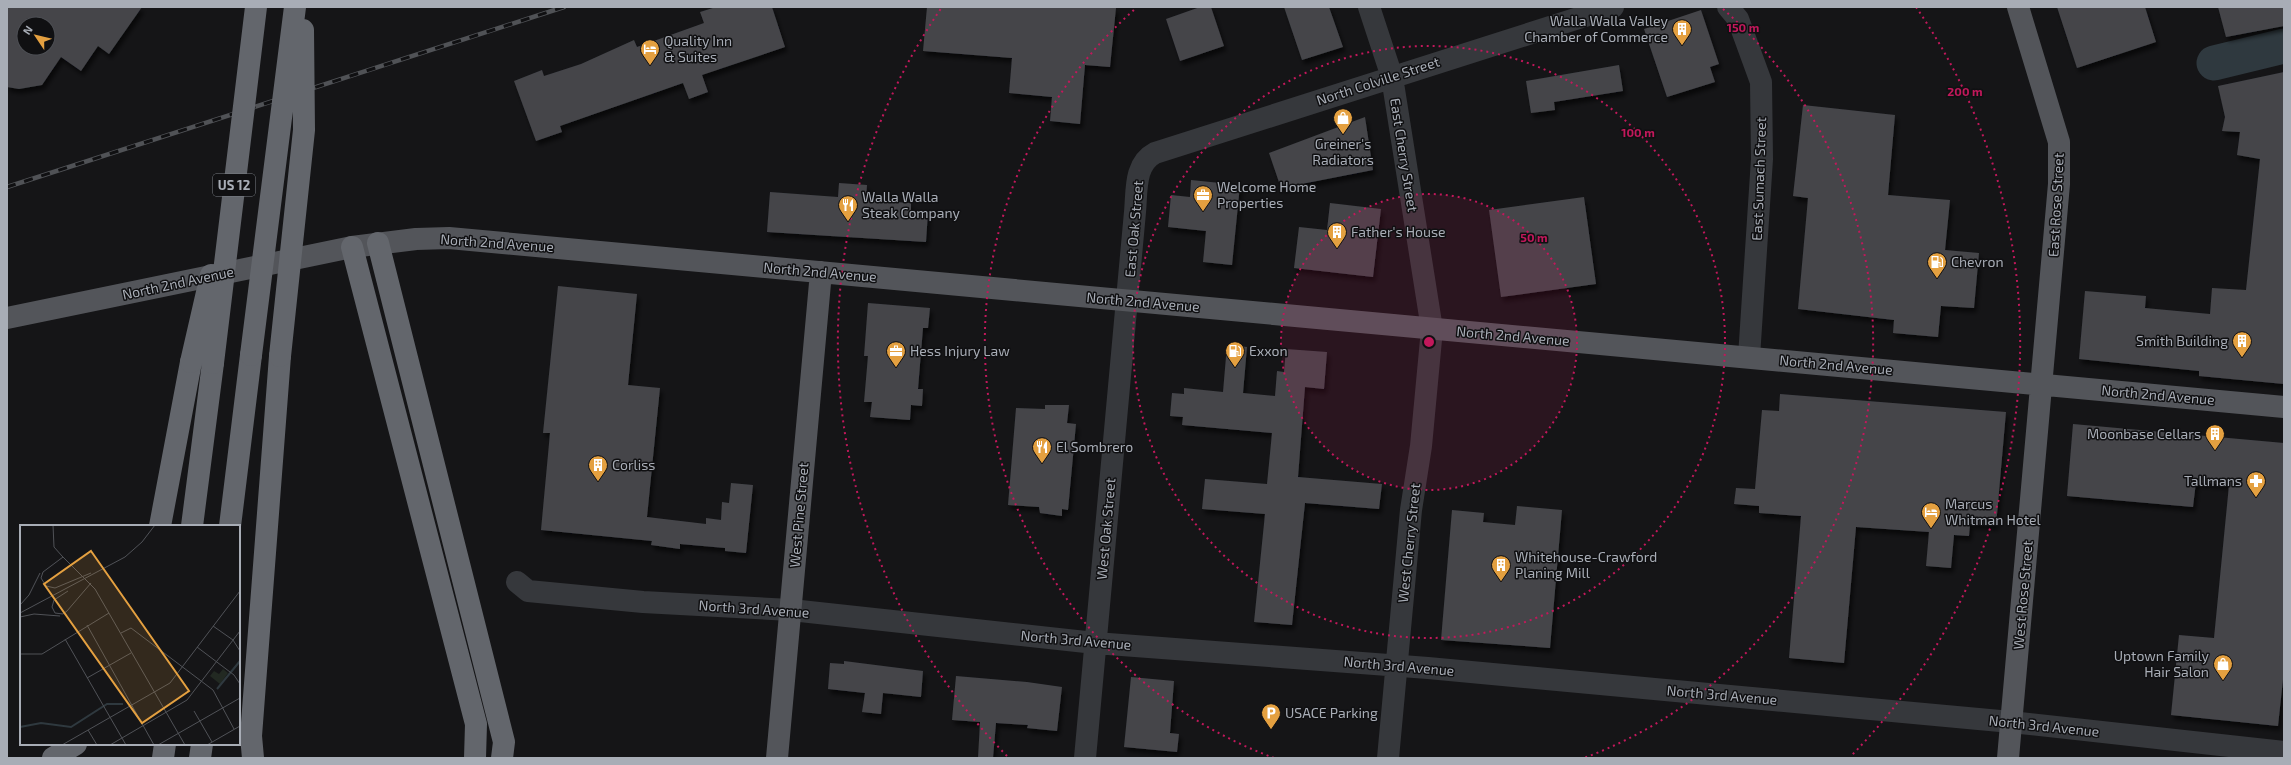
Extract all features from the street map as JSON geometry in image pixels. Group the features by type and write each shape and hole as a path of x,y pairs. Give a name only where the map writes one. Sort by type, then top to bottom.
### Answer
{"highway":[{"name":"US 12","path":"192,525 256,7"},
{"name":"US 12","path":"230,525 295,7"},
{"path":"252,758 251,736 280,356 304,130 303,7"},
{"path":"160,525 191,362 237,167"},
{"path":"378,243 504,742 502,758"},
{"path":"352,247 476,724 475,758"},
{"path":"53,758 74,745"},
{"path":"163,758 165,745"},
{"path":"200,758 202,745"}],"main road":[{"name":"East Rose Street","path":"2018,7 2059,142 2059,184 2043,384"},
{"name":"North 2nd Avenue","path":"7,318 352,247 416,239 470,240 2284,407"},
{"name":"West Pine Street","path":"777,758 821,272"},
{"name":"West Rose Street","path":"2008,758 2043,384"}],"street":[{"name":"East Cherry Street","path":"1369,7 1392,77 1432,329"},
{"name":"North Colville Street","path":"1145,160 1155,153 1613,7"},
{"name":"East Sumach Street","path":"1728,7 1738,19 1761,82 1762,159 1749,357"},
{"name":"East Oak Street","path":"1127,301 1139,173 1145,160"},
{"name":"West Oak Street","path":"1084,758 1127,301"},
{"name":"West Cherry Street","path":"1388,758 1410,517 1421,446 1432,329"},
{"name":"North 3rd Avenue","path":"518,582 528,591 643,602 791,610 1095,643 1397,666 2011,722 2284,752"}],"building":[{"path":"7,7 142,7 109,54 98,46 81,71 61,57 42,85 19,89 7,87"},
{"path":"716,7 772,7 785,47 702,75 708,92 689,99 683,83 560,126 562,132 536,141 514,81 542,70 544,76 581,64 634,40 637,47 704,23 700,12"},
{"path":"927,7 1116,8 1110,67 1085,65 1080,124 1050,121 1052,97 1009,93 1012,58 923,51"},
{"path":"1200,7 1211,7 1224,46 1180,61 1166,19"},
{"path":"1284,7 1329,7 1343,47 1302,60"},
{"path":"2057,7 2145,7 2156,42 2077,68"},
{"path":"2218,7 2284,7 2284,26 2226,37"},
{"name":"Walla Walla Valley Chamber of Commerce","path":"1701,10 1719,64 1710,67 1715,82 1667,97 1644,29"},
{"path":"1619,65 1623,91 1554,102 1555,110 1531,113 1526,81"},
{"path":"2284,72 2284,384 2199,376 2199,371 2079,359 2085,291 2146,296 2145,308 2210,314 2212,288 2246,290 2260,159 2237,155 2240,132 2222,131 2225,117 2218,86"},
{"path":"1803,105 1895,115 1888,195 1950,200 1945,250 1979,253 1974,308 1941,306 1938,337 1893,333 1894,320 1798,309 1808,198 1793,196"},
{"name":"Greiner's Radiators","path":"1365,117 1373,170 1281,188 1269,153"},
{"name":"Welcome Home Properties","path":"1191,180 1240,185 1232,265 1203,262 1206,231 1168,227 1171,195 1190,197"},
{"name":"Walla Walla Steak Company","path":"839,183 867,185 866,200 911,203 911,211 928,212 926,242 767,232 770,192 838,197"},
{"path":"1584,197 1596,284 1501,297 1489,210"},
{"name":"Father's House","path":"1330,203 1381,209 1373,277 1294,268 1299,227 1327,230"},
{"path":"558,286 637,294 628,385 660,388 647,517 706,524 706,518 721,520 722,502 729,503 731,483 753,485 746,553 725,551 725,548 680,544 680,549 651,545 652,541 541,530 550,433 543,433"},
{"name":"Hess Injury Law","path":"868,303 930,308 928,328 923,328 918,389 923,389 922,406 911,405 910,420 870,417 872,402 864,402 868,356 864,356"},
{"path":"1227,345 1247,347 1243,393 1275,396 1277,371 1284,372 1286,349 1327,352 1324,389 1305,387 1298,477 1382,484 1379,509 1305,503 1292,625 1254,622 1265,514 1202,509 1205,479 1267,484 1272,433 1182,425 1183,417 1170,416 1172,393 1184,394 1184,388 1223,392"},
{"name":"Marcus Whitman Hotel","path":"1780,394 2006,412 1996,526 1970,524 1969,536 1954,535 1951,568 1926,566 1929,532 1856,527 1844,663 1789,658 1801,516 1759,513 1759,506 1734,504 1736,488 1755,489 1762,410 1779,411"},
{"name":"El Sombrero","path":"1045,405 1069,405 1067,423 1076,424 1068,510 1062,509 1062,516 1040,513 1039,507 1008,505 1016,408 1045,409"},
{"path":"2073,424 2284,443 2284,670 2278,726 2171,715 2179,635 2214,638 2229,485 2196,482 2193,507 2067,496"},
{"name":"Whitehouse-Crawford Planing Mill","path":"1517,506 1562,510 1550,648 1441,640 1452,510 1484,513 1483,522 1515,525"},
{"path":"844,661 923,671 921,697 883,693 881,714 862,712 865,693 828,689 830,663 844,664"},
{"path":"956,676 1027,682 1062,687 1057,731 1027,728 1028,725 996,723 993,758 978,758 980,722 952,720"},
{"path":"1131,677 1174,681 1170,733 1179,734 1177,752 1124,747"}],"waterway":[{"path":"2214,63 2284,46"}],"railway":[{"path":"7,187 564,7"}],"place":[{"name":"Walla Walla Valley Chamber of Commerce","path":"1682,46"},
{"name":"Quality Inn & Suites","path":"650,66"},
{"name":"Greiner's Radiators","path":"1343,135"},
{"name":"Welcome Home Properties","path":"1203,212"},
{"name":"Walla Walla Steak Company","path":"848,222"},
{"name":"Father's House","path":"1337,249"},
{"name":"Chevron","path":"1937,279"},
{"name":"Smith Building","path":"2242,358"},
{"name":"Hess Injury Law","path":"896,368"},
{"name":"Exxon","path":"1235,368"},
{"name":"Moonbase Cellars","path":"2215,451"},
{"name":"El Sombrero","path":"1042,464"},
{"name":"Corliss","path":"598,482"},
{"name":"Tallmans","path":"2256,498"},
{"name":"Marcus Whitman Hotel","path":"1931,529"},
{"name":"Whitehouse-Crawford Planing Mill","path":"1501,582"},
{"name":"Uptown Family Hair Salon","path":"2223,681"},
{"name":"USACE Parking","path":"1271,730"}]}
